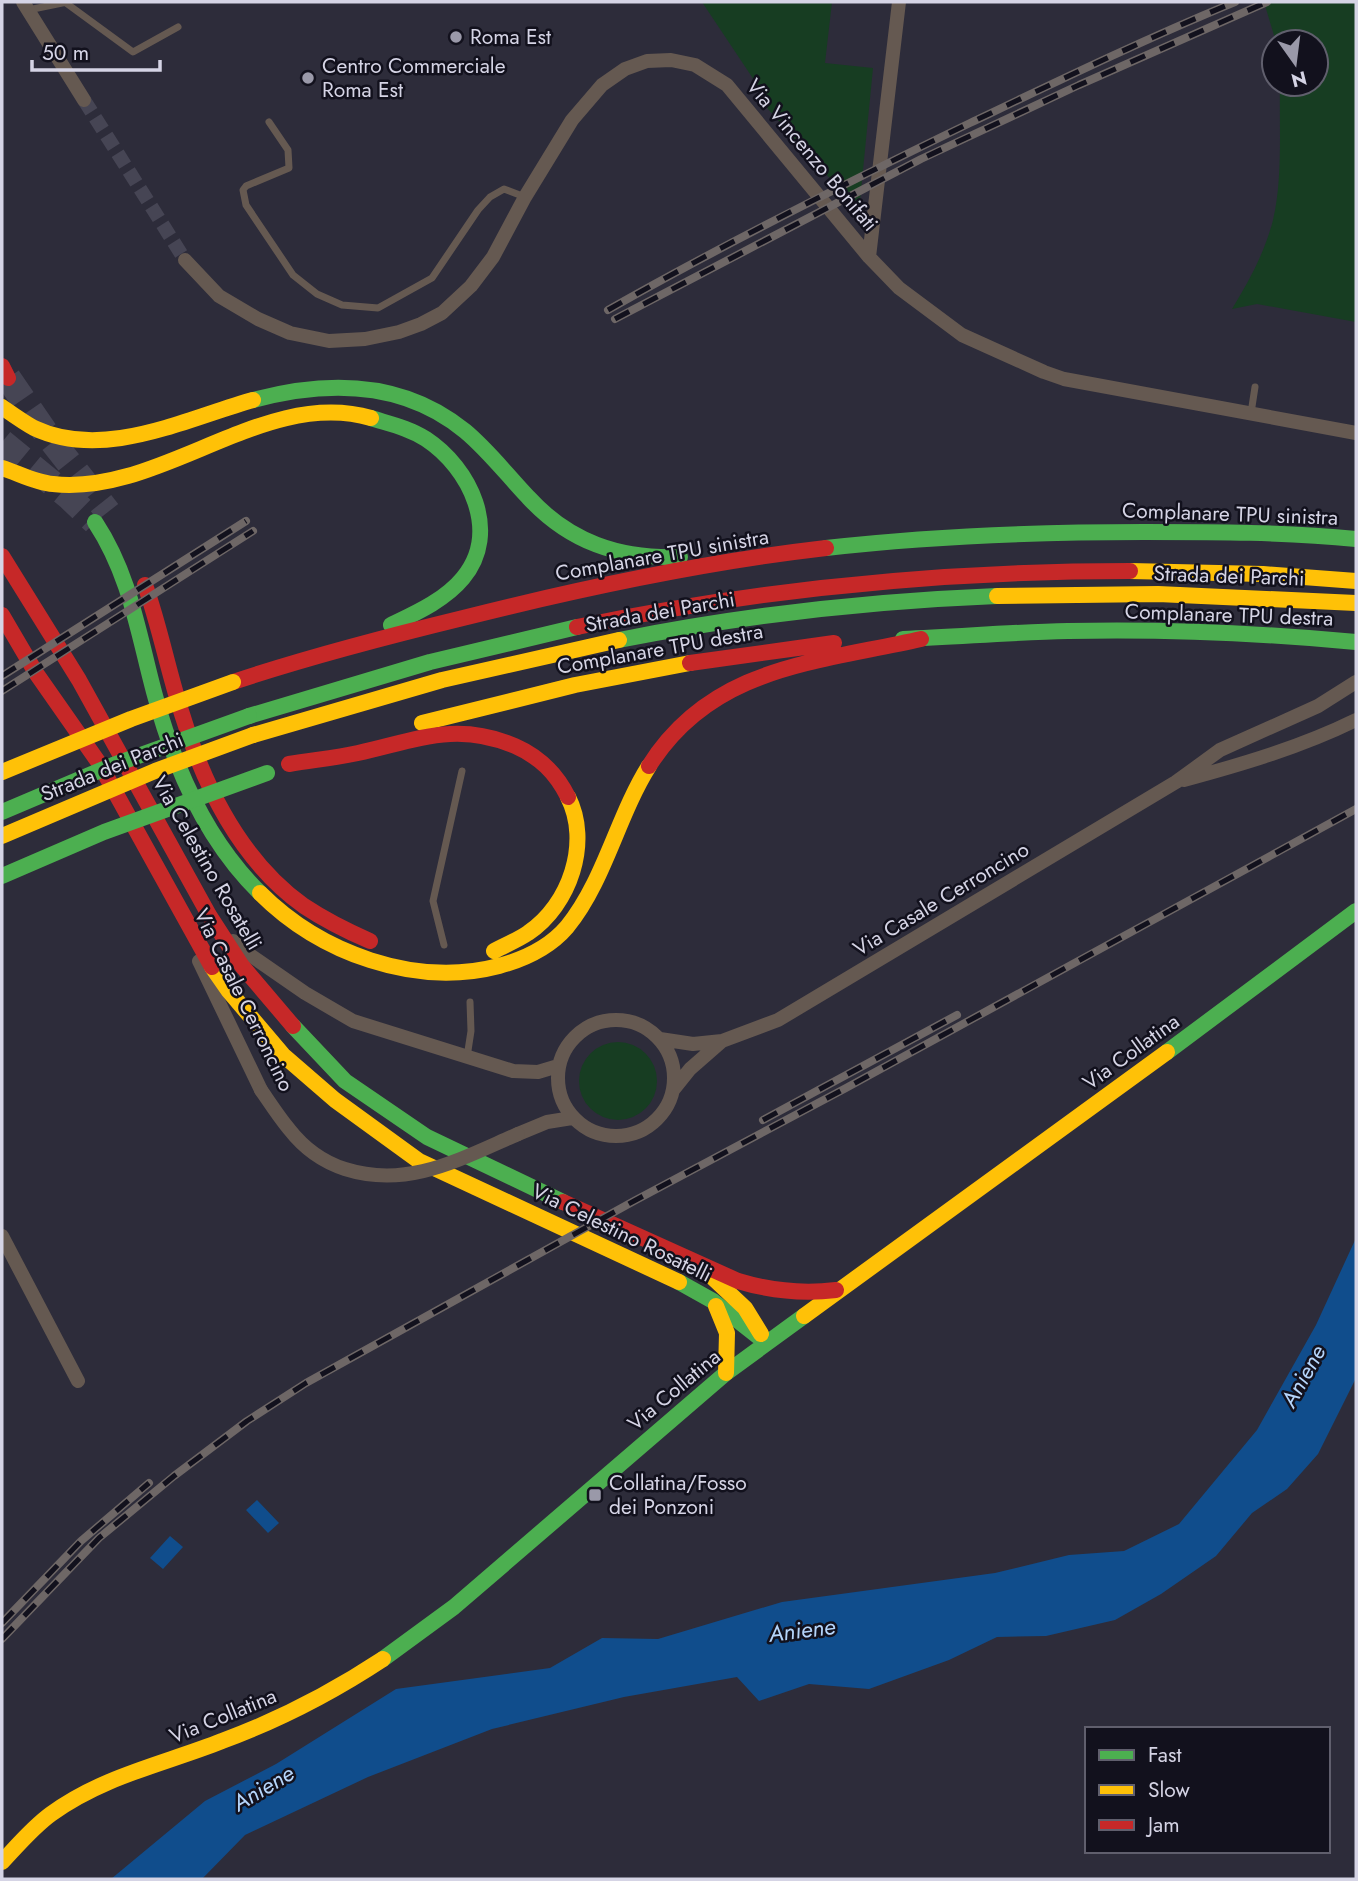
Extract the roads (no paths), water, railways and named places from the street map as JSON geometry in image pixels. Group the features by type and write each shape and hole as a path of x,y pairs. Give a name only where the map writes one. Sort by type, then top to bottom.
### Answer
{"main road":[{"path":"2,407 19,420 48,433 64,438 99,440 164,429 290,391 324,387 363,388 414,402 453,422 489,454 555,523 578,538 609,551 640,558 663,558 791,542 856,545"},
{"path":"2,468 42,484 62,487 89,485 141,471 258,425 309,413 367,415 393,422 421,435 452,460 474,494 480,534 473,562 456,585 416,612 322,653"},
{"path":"95,522 114,551 125,576 154,691 175,757 207,823 234,865 273,906 317,937 357,955 419,972 447,974 492,968 534,953 553,941 581,906 634,793 656,754 680,724 711,699 768,672 921,639"},
{"name":"Complanare TPU sinistra","path":"2,772 92,734 233,682 322,653 624,580 778,554 1000,533 1218,532 1356,539"},
{"name":"Via Celestino Rosatelli","path":"2,556 79,680 209,915 242,966 345,1081 428,1137 701,1266 739,1282 773,1291 801,1293 838,1289"},
{"name":"Strada dei Parchi","path":"2,813 113,765 248,716 373,677 452,656 612,620 686,607 878,582 974,575 1094,571 1219,573 1356,581"},
{"path":"141,572 180,708 210,789 234,831 266,873 301,904 333,925 393,949 440,957 488,953 526,937 547,918 571,882 578,853 578,828 576,814 561,784 546,764 526,750 498,738 466,732 442,732 356,754 289,764"},
{"name":"Strada dei Parchi","path":"2,836 155,771 253,735 359,701 474,671 621,639 724,621 827,607 921,599 1100,593 1214,595 1356,604"},
{"name":"Via Celestino Rosatelli","path":"2,615 36,673 99,763 204,955 228,990 283,1055 335,1100 419,1161 650,1268 713,1301 765,1342"},
{"name":"Complanare TPU destra","path":"2,876 104,832 289,764 450,715 546,692 760,651 857,640 1109,631 1217,633 1356,642"},
{"name":"Via Collatina","path":"2,1863 44,1820 74,1800 121,1777 260,1726 319,1697 390,1655 454,1607 765,1342 1262,983 1356,911"},
{"name":"Via Celestino Rosatelli","path":"701,1266 746,1308 765,1342"},
{"name":"Via Celestino Rosatelli","path":"713,1301 727,1333 726,1373"}],"street":[{"path":"869,257 899,2"},
{"path":"22,4 84,100"},
{"name":"Via Vincenzo Bonifati","path":"185,260 219,296 258,319 290,333 329,341 365,339 399,332 442,313 471,286 493,257 525,197 572,120 602,85 625,69 647,61 671,60 695,65 727,85 869,257 899,288 962,335 1044,372 1127,391 1356,433"},
{"name":"Via Casale Cerroncino","path":"209,915 240,948 305,993 353,1021 513,1071 538,1072 558,1066 567,1046 582,1031 601,1021 622,1020 643,1026 660,1039 693,1044 722,1041 778,1020 1176,782 1220,750 1318,706 1356,682"},
{"name":"Via Casale Cerroncino","path":"1176,782 1269,756 1356,720"},
{"name":"Via Casale Cerroncino","path":"159,874 261,1090 289,1130 310,1150 332,1165 360,1174 401,1177 429,1170 547,1122 572,1118 587,1130 605,1136 624,1137 641,1132 657,1121 668,1106 674,1089 690,1069 722,1041"},
{"path":"660,1039 675,1071 674,1089"},
{"path":"558,1066 557,1084 562,1102 572,1118"},
{"path":"2,1236 78,1381"}],"lane":[{"path":"22,4 66,2 133,52 178,27"},
{"path":"269,122 288,150 289,168 246,186 243,190 246,205 293,275 317,295 342,305 378,308 432,278 478,210 490,197 504,189 525,197"},
{"path":"1251,413 1255,387"},
{"path":"444,945 433,901 462,771"},
{"path":"467,1058 471,1031 470,1002"}],"water":[{"name":"Aniene","path":"1356,1238 1356,1378 1318,1454 1287,1489 1252,1513 1216,1556 1161,1594 1115,1620 1046,1636 997,1637 949,1660 869,1689 809,1684 759,1701 737,1677 624,1697 492,1729 368,1777 245,1835 202,1879 111,1879 205,1801 276,1764 396,1689 550,1668 602,1638 658,1639 782,1602 995,1573 1069,1555 1124,1551 1179,1524 1257,1430 1316,1325"},
{"path":"257,1500 279,1523 268,1533 246,1510"},
{"path":"170,1536 183,1547 163,1569 150,1558"}],"tunnel":[{"path":"84,100 185,260"},
{"path":"8,378 48,436 108,512"},
{"path":"2,442 95,522"}],"railway":[{"path":"608,310 742,237 924,145 1235,2"},
{"path":"615,319 921,159 1079,85 1267,2"},
{"path":"2,676 246,521"},
{"path":"2,691 253,531"},
{"path":"2,1639 99,1538 174,1476 247,1421 306,1383 634,1201 1356,809"},
{"path":"763,1120 957,1015"},
{"path":"2,1623 81,1541 149,1483"}],"place":[{"name":"Roma Est","path":"456,37"},
{"name":"Centro Commerciale Roma Est","path":"308,78"},
{"name":"Collatina/Fosso dei Ponzoni","path":"595,1495"}]}
